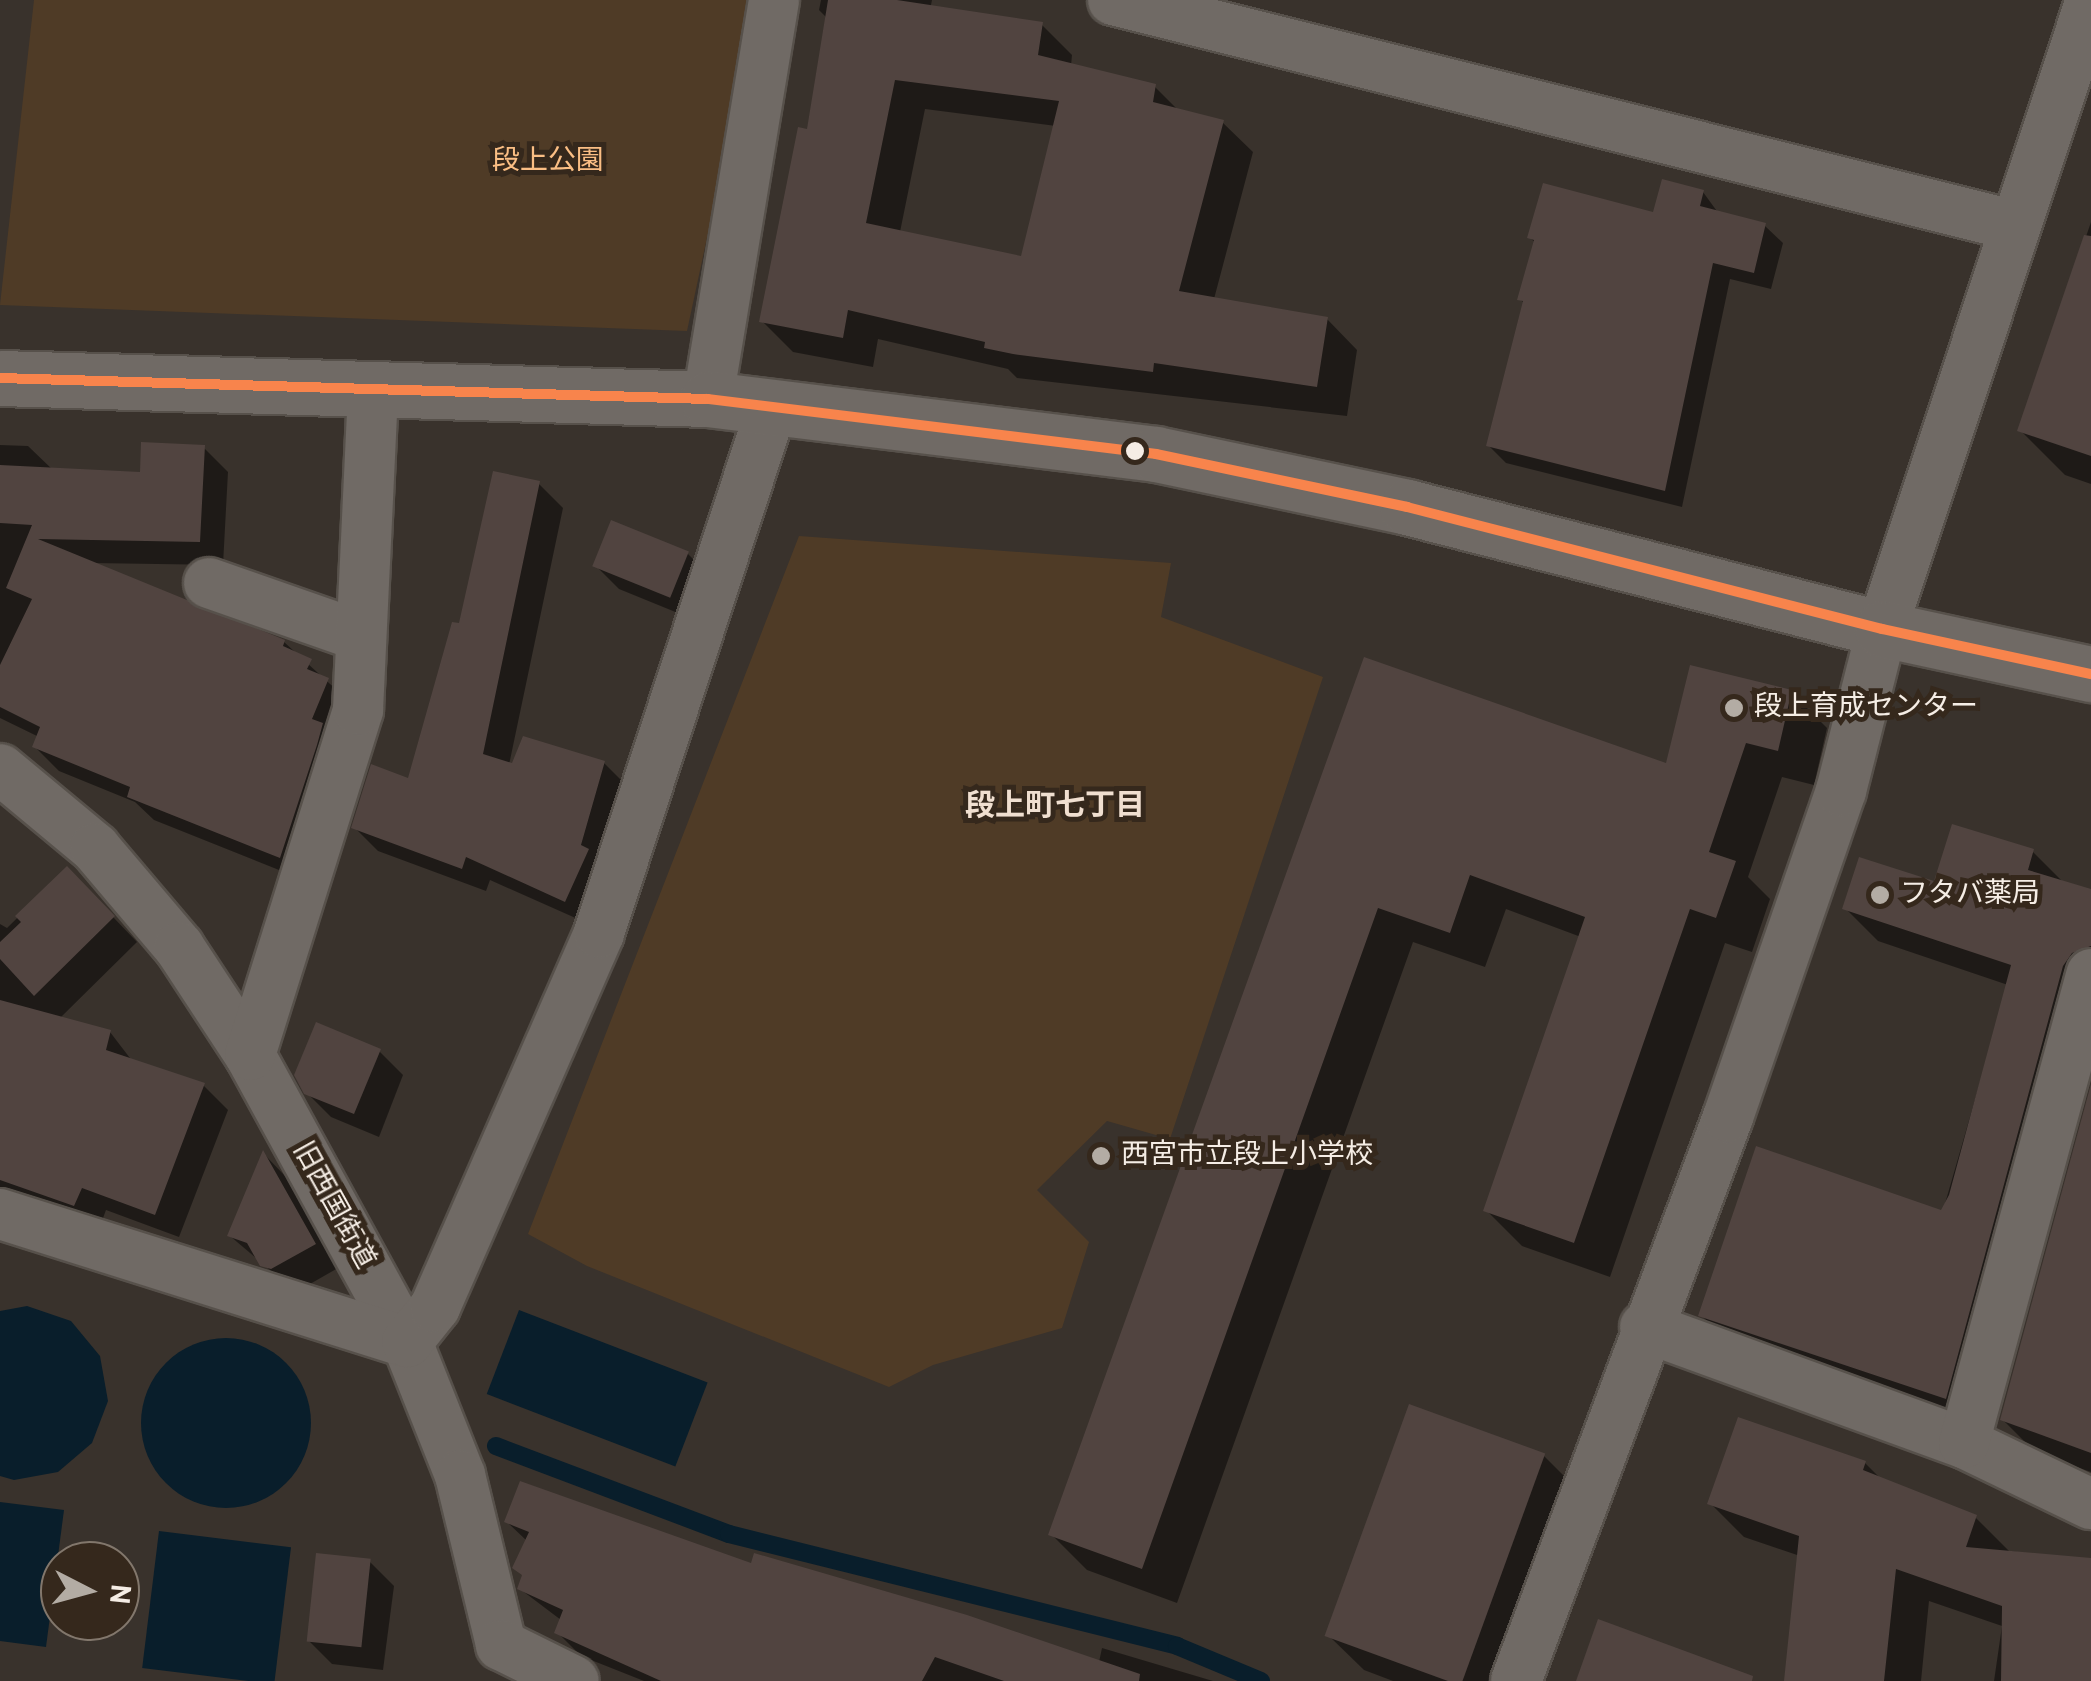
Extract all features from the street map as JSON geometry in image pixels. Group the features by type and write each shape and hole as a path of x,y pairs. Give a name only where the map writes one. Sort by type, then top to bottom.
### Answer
{"street":[{"path":"708,399 774,0"},
{"path":"1113,0 2012,225"},
{"path":"1516,1681 1645,1327 1728,1117 1841,790 1882,629 2012,225 2091,0"},
{"path":"0,378 708,399 1156,454 1406,508 1882,629 2091,674"},
{"path":"250,1055 358,710 373,388"},
{"path":"0,1214 407,1342 435,1307 599,933 772,407"},
{"path":"209,583 360,636"},
{"name":"旧西国街道","path":"0,769 95,848 179,947 250,1055 407,1342 460,1474 500,1645 574,1681"},
{"path":"1964,1443 2091,974"},
{"path":"1645,1327 1964,1443 2091,1504"}],"green space":[{"name":"段上公園","path":"34,0 758,0 687,331 0,305"},
{"path":"799,536 1171,563 1161,617 1323,677 1170,1139 1107,1121 1037,1190 1089,1242 1062,1328 933,1365 889,1387 587,1266 528,1234"}],"water":[{"path":"27,1306 71,1321 100,1356 108,1401 92,1443 58,1472 14,1480 0,1476 0,1311"},
{"path":"519,1310 708,1382 675,1466 487,1394"},
{"path":"226,1338 259,1344 286,1363 305,1390 311,1423 305,1456 286,1483 259,1502 226,1508 193,1502 166,1483 147,1456 141,1423 147,1390 166,1363 193,1344"},
{"path":"0,1502 64,1510 60,1541 40,1541 40,1641 47,1641 46,1647 0,1641"},
{"path":"159,1531 291,1547 275,1681 142,1668"}],"building":[{"path":"828,0 897,0 1043,22 1038,55 1156,84 1153,102 1224,120 1179,291 1328,317 1317,387 1154,363 1153,372 1013,354 984,348 985,342 848,310 843,338 759,322 798,127 807,129","holes":["895,80 1059,101 1021,256 866,223"]},
{"path":"1662,179 1704,190 1700,206 1766,223 1754,273 1713,263 1665,491 1486,446 1523,301 1517,300 1534,240 1527,238 1543,183 1653,212"},
{"path":"2084,235 2091,236 2091,456 2017,431"},
{"path":"141,442 205,445 200,542 38,539 285,640 283,646 312,659 307,669 329,678 312,719 323,723 280,858 127,797 130,787 32,747 40,727 0,707 0,665 32,599 6,588 32,525 0,523 0,465 140,472"},
{"path":"493,471 540,481 483,754 512,763 523,736 605,761 581,845 589,849 565,902 466,857 462,869 351,828 371,764 408,778 452,622 459,623"},
{"path":"611,520 689,551 670,598 592,566"},
{"path":"1364,657 1666,763 1690,665 1792,690 1778,751 1746,743 1709,852 1736,861 1716,918 1690,909 1574,1243 1483,1211 1585,917 1470,875 1450,933 1378,908 1142,1569 1048,1535"},
{"path":"1952,824 2034,849 2028,870 2091,889 2091,946 2072,953 2063,966 1946,1399 1698,1316 1756,1146 1941,1210 1949,1195 2011,965 1842,909 1859,857 1934,881"},
{"path":"67,866 115,916 34,996 0,959 0,942 21,922 15,916"},
{"path":"0,1000 111,1030 106,1050 205,1083 155,1215 82,1188 74,1206 0,1180"},
{"path":"316,1022 381,1049 354,1114 304,1094 294,1075"},
{"path":"2091,1084 2091,1453 2000,1420"},
{"path":"263,1150 316,1244 271,1269 260,1266 247,1243 227,1236"},
{"path":"1409,1404 1545,1454 1462,1681 1448,1681 1325,1636"},
{"path":"1738,1417 1866,1461 1863,1470 1977,1515 1966,1547 2091,1558 2091,1681 2001,1681 2002,1606 1896,1569 1884,1681 1784,1681 1799,1536 1707,1504"},
{"path":"520,1481 751,1563 754,1553 967,1615 1140,1674 1139,1681 1004,1681 935,1657 922,1681 661,1681 554,1633 563,1610 517,1589 522,1575 512,1568 529,1532 504,1522"},
{"path":"316,1553 371,1559 361,1647 307,1642"},
{"path":"1598,1619 1753,1676 1752,1681 1576,1681"}],"waterway":[{"path":"496,1446 729,1534 1177,1646 1261,1681"}],"transit line":[{"path":"0,378 708,399 1156,454 1407,507 1882,629 2091,674"}],"place":[{"name":"段上育成センター","path":"1734,708"},
{"name":"フタバ薬局","path":"1880,895"},
{"name":"西宮市立段上小学校","path":"1101,1156"}],"district":[{"name":"段上町七丁目","path":"1055,808"}]}
